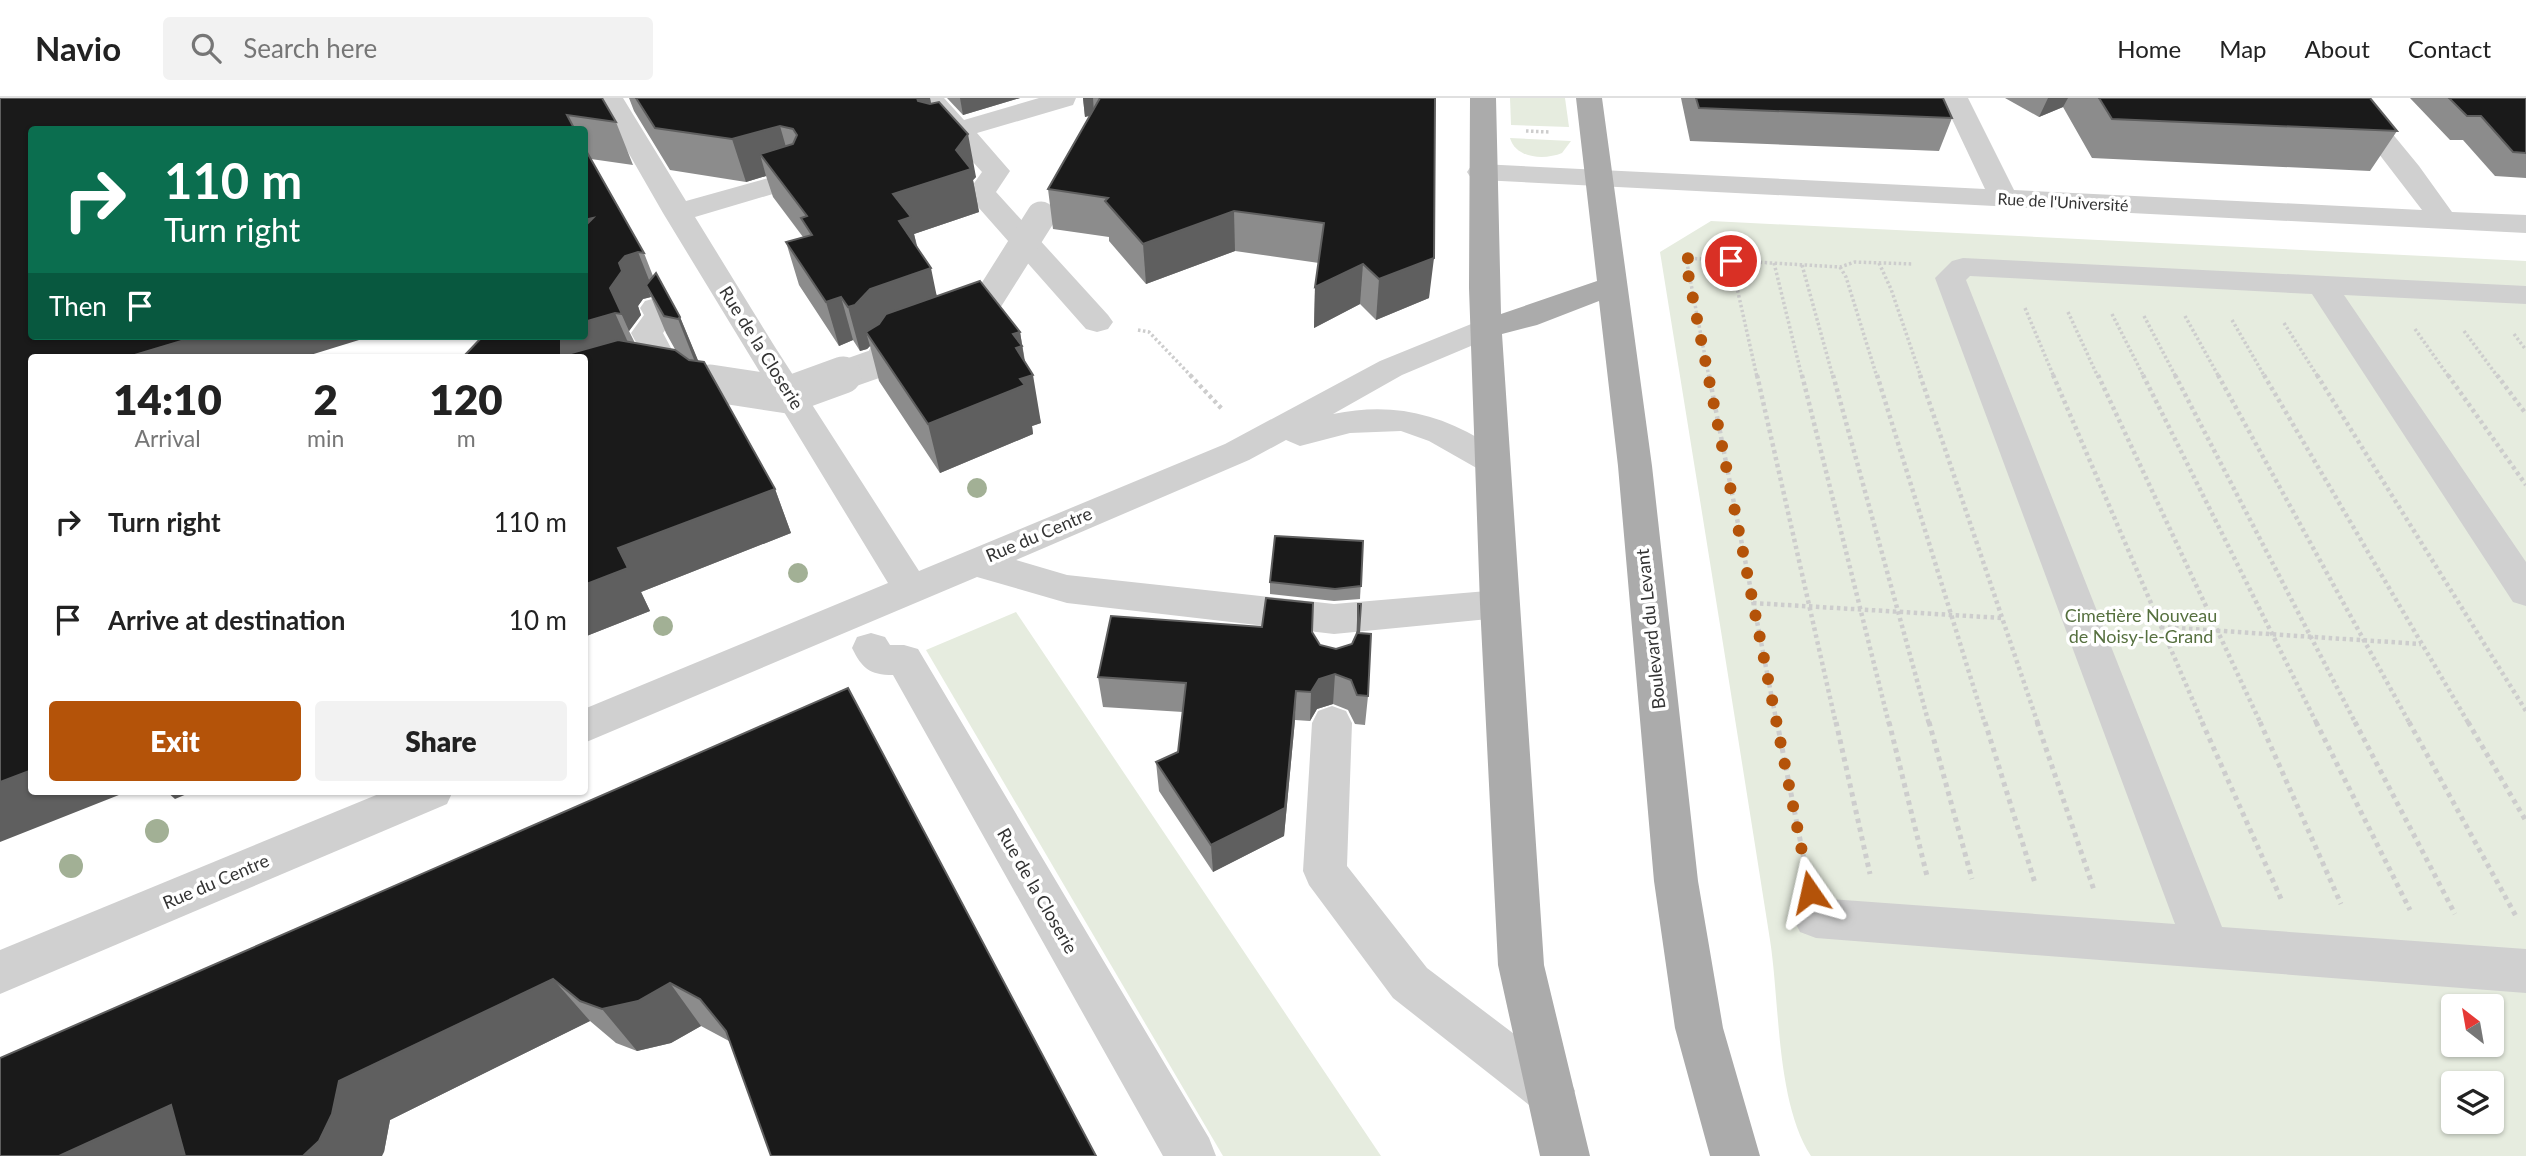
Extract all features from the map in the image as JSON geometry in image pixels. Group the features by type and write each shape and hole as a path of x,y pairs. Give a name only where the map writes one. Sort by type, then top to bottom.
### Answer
{"main road":[{"path":"1483,98 1481,172 1486,328 1499,604 1521,965 1565,1156"},
{"name":"Boulevard du Levant","path":"1589,98 1635,466 1676,881 1699,1027 1735,1156"},
{"path":"1486,328 1526,318 1614,285"}],"street":[{"path":"930,98 949,133 996,171 981,193 1097,323"},
{"path":"1955,98 2004,199"},
{"path":"2349,98 2443,220"},
{"path":"949,133 1064,99"},
{"name":"Rue de la Closerie","path":"614,103 677,213 911,589"},
{"name":"Rue de l'Université","path":"1481,172 2526,224"},
{"path":"677,213 793,179"},
{"path":"635,370 683,371 788,395 878,362 887,349 978,316 1055,193"},
{"path":"2207,948 1950,278 1963,267 2526,295"},
{"path":"2322,286 2526,592"},
{"path":"656,307 660,316 646,333 683,371"},
{"name":"Rue du Centre","path":"588,725 1237,452 1391,368 1486,328"},
{"path":"1237,452 1347,421 1385,418 1432,428 1492,462"},
{"path":"974,562 1067,589 1334,635 1499,604"},
{"name":"Rue de la Closerie","path":"871,648 879,660 904,660 1191,1156"},
{"path":"1332,723 1325,871 1410,982 1550,1091"},
{"name":"Rue du Centre","path":"0,972 422,795"},
{"path":"1816,918 2505,970"}],"path":[{"path":"1523,131 1558,133"},
{"path":"1816,918 1685,258 1839,267 1855,262 1914,264 1950,278"},
{"path":"1731,261 1881,923"},
{"path":"1774,263 1940,928"},
{"path":"1879,263 1891,289 2112,941"},
{"path":"1802,265 1986,931"},
{"path":"1839,267 1846,277 2051,936"},
{"path":"2007,269 2160,627 2304,953"},
{"path":"2049,271 2262,727 2365,960"},
{"path":"2107,274 2274,635 2438,964"},
{"path":"2107,274 2311,636 2505,970"},
{"path":"2164,277 2519,923"},
{"path":"2208,280 2526,821"},
{"path":"2259,282 2526,711"},
{"path":"2386,289 2526,485"},
{"path":"2434,291 2526,414"},
{"path":"1097,323 1149,332 1222,409"},
{"path":"1754,603 2002,618"},
{"path":"2160,627 2422,644"}],"green space":[{"path":"1510,98 1565,98 1569,127 1511,125"},
{"path":"1510,138 1571,141 1562,153 1540,157 1518,150"},
{"name":"Cimetière Nouveau de Noisy-le-Grand","path":"1711,221 2526,261 2526,1156 1811,1156 1800,1134 1785,1081 1770,940 1660,252"},
{"path":"1016,612 1381,1156 1223,1156 926,650"}],"building":[{"path":"0,98 602,98 616,122 567,115 573,126 28,126 28,340 185,340 138,354 28,354 28,772 0,782"},
{"path":"636,98 917,98 918,101 930,104 939,102 968,134 956,150 971,169 893,194 911,217 899,221 931,268 870,289 855,305 848,307 841,297 826,302 786,242 812,235 801,218 807,216 760,154 793,144 797,135 793,129 780,126 732,139 655,128"},
{"path":"1100,98 1435,98 1434,258 1379,279 1363,264 1315,287 1324,223 1234,211 1143,244 1105,201 1108,198 1048,189"},
{"path":"1696,98 1943,98 1952,118 1699,108"},
{"path":"2099,98 2370,98 2397,131 2112,119"},
{"path":"2449,98 2526,98 2526,153 2513,152 2481,116 2467,116"},
{"path":"588,154 644,253 625,256 619,263 622,271 610,288 622,314 615,313 588,321 588,223 593,218 588,219"},
{"path":"656,273 680,317 678,319 664,316 646,285"},
{"path":"980,281 1020,332 1013,334 1022,346 1016,348 1033,375 1020,379 1025,385 928,424 866,332 879,324 886,314"},
{"path":"479,340 561,340 561,354 466,354"},
{"path":"618,340 675,350 689,360 704,362 775,489 618,548 628,568 588,583 588,354 568,354"},
{"path":"1275,536 1363,541 1361,586 1335,589 1270,582"},
{"path":"1266,598 1313,603 1312,632 1320,645 1336,649 1352,644 1358,631 1358,604 1361,604 1359,633 1371,634 1368,696 1357,695 1351,680 1335,674 1319,679 1311,692 1296,691 1285,808 1211,845 1156,762 1178,752 1186,683 1098,677 1111,616 1262,627"},
{"path":"848,688 1096,1156 771,1156 726,1031 700,999 670,983 638,1001 602,1009 580,1001 553,979 339,1081 332,1114 319,1141 303,1156 185,1156 171,1105 59,1156 0,1156 0,1058"}],"route":[{"path":"1731,261 1685,258 1810,892"}]}
